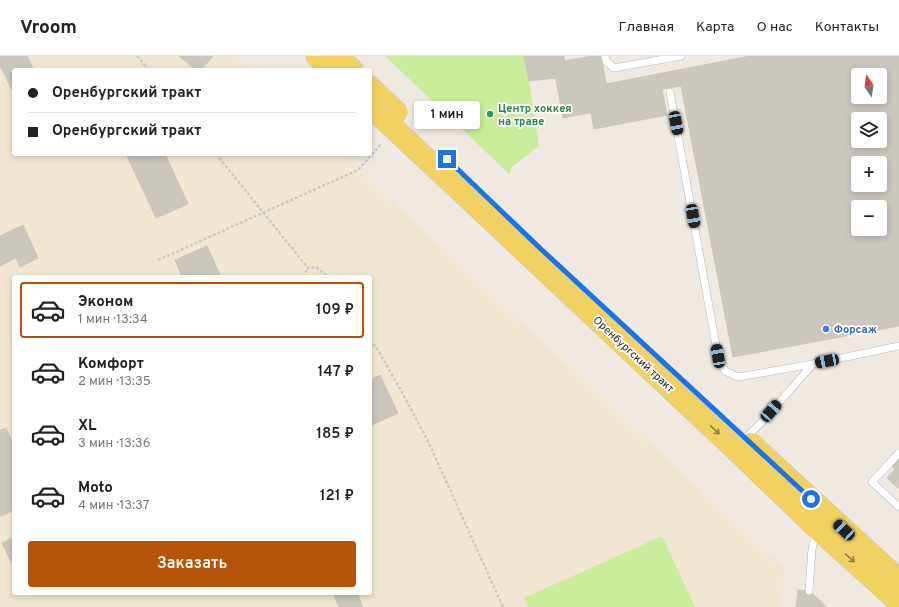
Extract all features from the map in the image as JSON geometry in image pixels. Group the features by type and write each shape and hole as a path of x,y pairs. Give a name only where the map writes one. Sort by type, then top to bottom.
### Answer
{"main road":[{"path":"317,56 330,68"},
{"path":"337,56 350,68"},
{"name":"Оренбургский тракт","path":"372,89 542,250 899,580"},
{"name":"Оренбургский тракт","path":"372,108 727,441 818,529 899,602"}],"lane":[{"path":"605,56 606,62 614,68 681,56"},
{"path":"670,92 718,356 725,371 738,377 813,364 899,346"},
{"path":"745,438 761,423 813,364"},
{"path":"899,453 872,482 899,507"},
{"path":"809,591 812,549 818,529"}],"path":[{"path":"137,56 146,68"},
{"path":"372,154 381,144"},
{"path":"218,156 308,268"},
{"path":"158,260 358,170 370,156"},
{"path":"308,268 316,267 326,275"},
{"path":"304,275 308,268"},
{"path":"372,342 378,350 428,441 503,607"}],"shaded area":[{"path":"0,56 236,56 249,68 12,68 12,156 343,156 785,570 780,607 0,607"}],"green space":[{"name":"Центр хоккея на траве","path":"385,56 524,56 539,146 512,167 509,174"},
{"path":"662,536 695,607 528,607 524,598"}],"building":[{"path":"0,56 27,56 33,68 12,68 12,90 1,67 0,68"},
{"path":"179,56 213,56 203,68 194,68"},
{"path":"524,56 564,56 565,61 553,63 556,78 529,81"},
{"path":"592,56 601,56 611,109 563,118 553,63"},
{"path":"750,56 899,56 899,326 733,357 678,70"},
{"path":"678,70 681,86 662,89 667,115 594,129 591,113 611,109 606,84"},
{"path":"127,156 166,156 188,204 156,218"},
{"path":"23,225 38,258 20,267 16,258 0,266 0,236"},
{"path":"207,246 220,275 181,275 175,260"},
{"path":"380,375 398,413 372,425 372,379"},
{"path":"6,428 12,442 12,511 1,516 0,513 0,430"},
{"path":"897,459 899,460 899,489 887,478 895,469 891,465"},
{"path":"12,538 12,564 2,543"},
{"path":"798,590 809,591 827,607 796,607"},
{"path":"358,595 363,607 339,607 334,596"}],"place":[{"name":"Центр хоккея на траве","path":"490,114"},
{"name":"Форсаж","path":"826,329"}],"route":[{"path":"447,159 542,250 811,499"}]}
